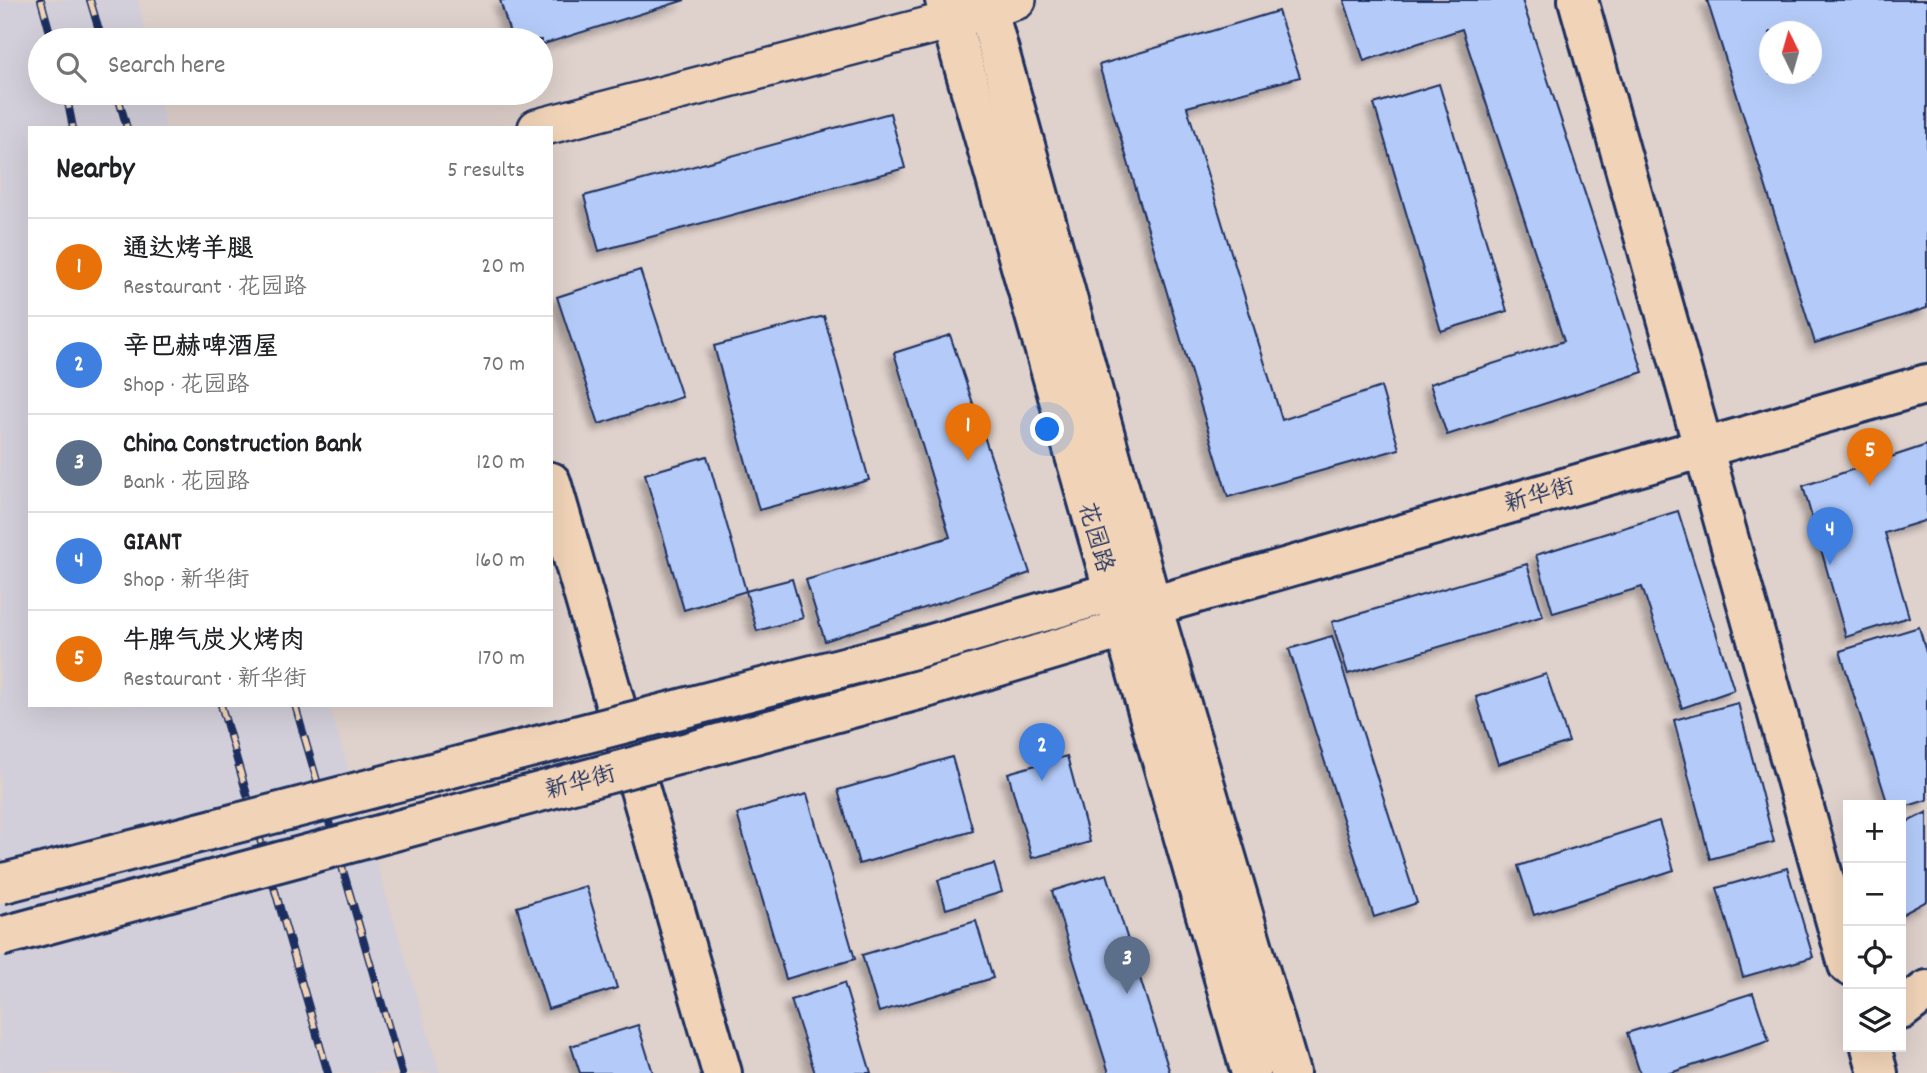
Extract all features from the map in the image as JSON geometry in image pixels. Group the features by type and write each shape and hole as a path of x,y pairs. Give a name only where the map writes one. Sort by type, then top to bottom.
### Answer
{"main road":[{"path":"1578,0 1843,947"},
{"name":"花园路","path":"997,3 1137,617 1251,1073"},
{"name":"花园路","path":"949,10 1113,592 1137,617 1290,1073"},
{"name":"新华街","path":"0,937 926,688 1137,617 1703,446 1927,384"},
{"path":"553,488 722,1073"},
{"name":"新华街","path":"0,884 914,649 1113,592"},
{"path":"1906,1006 1927,990"},
{"path":"1872,1052 1878,1073"}],"street":[{"path":"544,126 949,10 997,3"}],"shaded area":[{"path":"0,0 138,0 144,28 28,28 28,105 161,105 166,126 28,126 28,707 330,707 440,1073 0,1073"}],"building":[{"path":"500,0 685,0 553,41 553,28 508,28"},
{"path":"1344,0 1522,0 1643,372 1447,435 1430,384 1564,341 1462,29 1364,61"},
{"path":"1707,0 1927,0 1927,308 1815,343"},
{"path":"1278,11 1300,77 1187,107 1282,420 1381,387 1399,449 1228,497 1099,65"},
{"path":"1439,84 1507,311 1441,331 1374,104"},
{"path":"890,113 905,168 599,251 584,196"},
{"path":"640,270 682,397 599,424 557,297"},
{"path":"824,316 869,480 759,510 714,346"},
{"path":"950,335 1030,573 825,641 806,580 950,537 894,353"},
{"path":"1927,445 1927,520 1885,533 1909,617 1846,637 1803,486"},
{"path":"707,456 746,591 684,610 645,474"},
{"path":"1678,511 1734,690 1682,708 1642,587 1553,613 1536,555"},
{"path":"1527,564 1543,616 1348,674 1332,622"},
{"path":"792,579 803,618 757,631 746,591"},
{"path":"1919,627 1927,655 1927,800 1906,806 1906,800 1886,800 1840,651"},
{"path":"1332,636 1417,903 1374,917 1289,649"},
{"path":"1546,674 1569,742 1498,764 1476,697"},
{"path":"1738,703 1774,842 1710,859 1674,720"},
{"path":"1067,756 1090,842 1032,858 1008,773"},
{"path":"952,757 973,831 859,864 838,790"},
{"path":"807,794 855,959 786,979 737,814"},
{"path":"1927,812 1927,901 1906,912 1906,863 1906,822"},
{"path":"1659,821 1674,870 1534,915 1518,866"},
{"path":"994,864 1002,892 946,909 938,880"},
{"path":"1787,868 1813,957 1743,977 1717,888"},
{"path":"1107,874 1170,1073 1109,1073 1052,891"},
{"path":"586,886 617,988 548,1009 517,907"},
{"path":"976,921 993,978 879,1012 862,955"},
{"path":"844,983 871,1073 815,1073 791,1000"},
{"path":"1753,993 1769,1041 1670,1073 1640,1073 1627,1033"},
{"path":"638,1025 653,1073 580,1073 571,1046"}],"railway":[{"path":"41,0 49,28"},
{"path":"90,0 98,28"},
{"path":"68,105 73,126"},
{"path":"120,105 126,126"},
{"path":"222,707 328,1073"},
{"path":"296,707 402,1073"}],"place":[{"name":"通达烤羊腿","path":"968,461"},
{"name":"牛脾气炭火烤肉","path":"1870,486"},
{"name":"GIANT","path":"1830,565"},
{"name":"辛巴赫啤酒屋","path":"1042,781"},
{"name":"China Construction Bank","path":"1127,994"}]}
